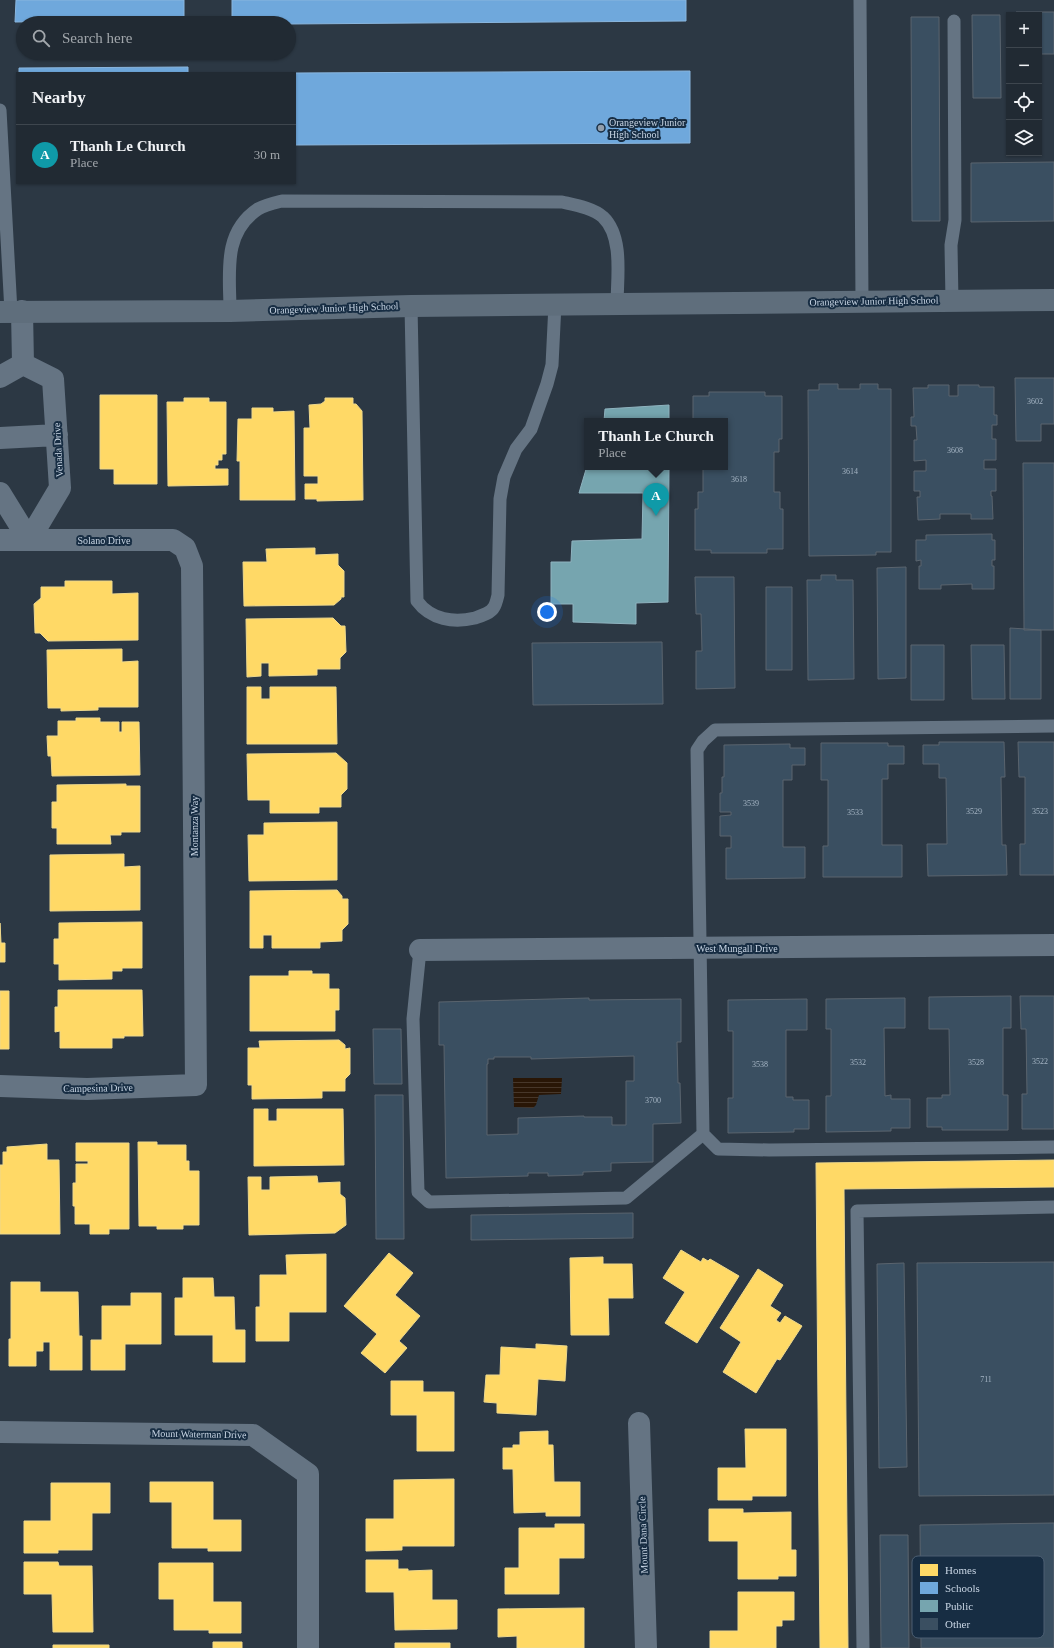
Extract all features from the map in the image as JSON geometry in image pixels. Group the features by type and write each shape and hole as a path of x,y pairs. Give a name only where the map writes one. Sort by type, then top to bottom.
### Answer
{"main road":[{"name":"Orangeview Junior High School","path":"11,312 230,312 411,306 1054,300"}],"street":[{"path":"0,377 23,364 11,312"},
{"name":"Venada Drive","path":"23,364 53,379 60,488 29,540"},
{"path":"0,438 57,435"},
{"path":"0,493 29,540"},
{"name":"Solano Drive","path":"0,540 173,540 185,548 192,566"},
{"name":"Montanza Way","path":"192,566 196,1085"},
{"name":"West Mungall Drive","path":"420,950 1054,945"},
{"name":"Campesina Drive","path":"0,1086 87,1089 196,1085"},
{"name":"Mount Dana Circle","path":"639,1423 646,1648"},
{"name":"Mount Waterman Drive","path":"0,1432 253,1435 308,1474 308,1648"}],"lane":[{"path":"860,0 862,302"},
{"path":"952,301 951,245 955,220 954,21"},
{"path":"0,110 11,312"},
{"path":"230,312 230,255 234,238 243,222 259,209 282,201 562,202 586,209 603,217 612,231 617,250 617,304"},
{"path":"411,306 416,597 417,601 422,607 429,612 443,619 462,621 482,616 494,608 498,596 500,499 504,477 516,448 531,429 547,384 552,365 555,304"},
{"path":"1054,726 715,730 702,741 697,750 702,1134 718,1149 777,1150 1054,1147"},
{"path":"420,950 413,1018 418,1192 429,1202 626,1198 702,1134"},
{"path":"863,1648 857,1212 1054,1207"}],"shaded area":[{"path":"513,1078 562,1078 561,1094 539,1095 536,1105 533,1108 514,1107"}],"building: Homes":[{"path":"100,395 157,395 157,484 114,484 114,469 100,469"},
{"path":"184,398 209,398 209,402 226,402 226,454 222,454 222,460 218,460 218,465 215,465 215,469 228,469 228,485 168,486 167,402 184,402"},
{"path":"325,398 353,398 353,404 356,404 362,411 363,500 317,501 317,499 305,499 305,484 318,484 318,476 304,476 304,428 310,428 309,405 321,404 325,401"},
{"path":"252,408 273,408 273,412 294,411 295,500 240,500 240,461 237,461 238,419 252,419"},
{"path":"315,548 315,555 338,554 338,565 344,571 344,597 341,597 341,599 334,605 244,606 243,562 267,562 266,549"},
{"path":"65,581 112,581 112,594 138,593 138,640 48,641 40,633 35,633 34,604 41,598 41,587 65,587"},
{"path":"333,618 341,626 345,626 346,652 340,658 340,669 317,669 317,675 269,676 269,663 261,663 261,676 247,677 246,619"},
{"path":"122,649 122,662 138,661 138,707 98,707 98,710 61,711 61,708 48,708 47,650"},
{"path":"247,687 261,687 261,699 270,699 270,687 336,687 337,744 247,744"},
{"path":"76,718 100,718 100,722 119,722 119,732 122,732 122,722 139,722 140,775 52,776 51,756 48,756 47,736 58,736 58,721 76,721"},
{"path":"336,753 347,763 347,789 341,795 341,807 319,807 319,813 270,813 270,800 248,800 247,754"},
{"path":"126,784 126,786 140,786 140,832 121,832 121,835 110,835 111,844 57,844 57,828 52,828 52,802 57,802 57,785"},
{"path":"337,822 337,880 249,881 248,835 264,835 264,823"},
{"path":"124,854 124,867 140,866 140,910 50,911 50,855"},
{"path":"337,890 342,896 342,899 348,899 348,924 342,930 342,941 320,942 320,948 272,948 272,935 263,935 263,948 250,948 250,891"},
{"path":"142,922 142,968 122,968 122,971 112,971 112,979 59,980 59,964 54,964 54,939 59,939 59,923"},
{"path":"0,923 1,943 5,943 5,962 0,962"},
{"path":"289,971 312,971 312,974 329,974 329,989 339,989 339,1010 335,1010 335,1031 250,1031 250,976 289,976"},
{"path":"58,990 142,990 143,1036 124,1036 124,1038 112,1038 112,1048 60,1048 60,1031 55,1032 55,1007 58,1007"},
{"path":"0,991 9,991 9,1049 0,1049"},
{"path":"339,1040 345,1045 345,1049 350,1048 350,1074 345,1079 345,1091 322,1091 322,1098 252,1099 252,1085 248,1085 248,1048 260,1048 259,1041"},
{"path":"254,1109 268,1109 268,1121 277,1121 277,1109 343,1109 344,1165 254,1166"},
{"path":"138,1142 157,1142 157,1145 186,1145 186,1161 189,1161 189,1171 199,1171 199,1225 183,1225 183,1229 157,1229 157,1226 139,1226"},
{"path":"76,1143 129,1143 129,1229 109,1229 109,1234 90,1234 90,1224 75,1224 73,1183 76,1183 76,1164 88,1164 88,1161 76,1161"},
{"path":"47,1144 47,1160 59,1160 60,1234 0,1234 0,1165 3,1165 3,1152 7,1152 7,1147"},
{"path":"1054,1160 1054,1187 844,1189 848,1648 820,1648 816,1163"},
{"path":"317,1176 318,1183 340,1182 340,1194 345,1198 346,1225 335,1233 249,1235 248,1177 261,1177 261,1190 270,1190 270,1177"},
{"path":"681,1250 701,1262 703,1258 708,1261 710,1259 739,1276 697,1343 665,1323 685,1292 663,1278"},
{"path":"389,1253 413,1273 395,1295 420,1316 399,1341 407,1348 385,1373 361,1353 377,1334 344,1306"},
{"path":"326,1254 326,1312 289,1312 289,1341 256,1341 256,1307 260,1307 260,1275 287,1275 286,1255"},
{"path":"603,1257 603,1264 632,1264 633,1298 608,1298 609,1335 571,1335 570,1258"},
{"path":"758,1269 783,1285 770,1306 781,1313 776,1320 780,1323 785,1316 802,1326 780,1360 777,1359 756,1393 723,1372 741,1342 720,1328"},
{"path":"183,1278 213,1278 214,1297 234,1297 235,1330 245,1330 245,1362 213,1362 213,1335 175,1335 175,1298 183,1298"},
{"path":"11,1282 40,1282 40,1292 78,1292 79,1336 82,1336 82,1370 50,1370 50,1342 43,1342 43,1351 36,1351 36,1366 9,1366 9,1339 11,1339"},
{"path":"131,1293 161,1293 161,1344 125,1344 125,1370 91,1370 91,1340 102,1340 102,1306 131,1306"},
{"path":"536,1344 567,1346 565,1381 538,1379 536,1415 497,1413 497,1403 484,1402 486,1375 500,1375 501,1347 536,1349"},
{"path":"391,1381 423,1381 423,1392 454,1392 454,1451 417,1451 417,1415 391,1415"},
{"path":"745,1429 786,1429 786,1496 752,1496 752,1500 718,1500 718,1468 746,1468"},
{"path":"548,1431 548,1445 553,1445 554,1482 580,1482 580,1516 546,1516 546,1512 514,1513 513,1469 503,1469 503,1448 513,1448 513,1445 520,1445 520,1432"},
{"path":"454,1479 454,1546 402,1546 402,1550 366,1551 366,1519 394,1519 394,1480"},
{"path":"150,1482 213,1482 213,1520 241,1520 241,1551 208,1551 208,1548 172,1548 172,1502 150,1502"},
{"path":"51,1483 110,1483 110,1513 92,1513 92,1550 58,1550 58,1553 24,1553 24,1521 51,1521"},
{"path":"709,1509 743,1509 743,1513 791,1512 791,1550 796,1550 796,1576 778,1576 778,1579 738,1579 738,1541 709,1541"},
{"path":"555,1524 584,1524 584,1558 559,1558 559,1594 505,1594 505,1568 519,1568 519,1528 555,1528"},
{"path":"366,1560 398,1560 398,1569 408,1569 408,1571 432,1570 432,1600 457,1600 457,1629 395,1630 394,1592 366,1592"},
{"path":"24,1562 58,1562 59,1566 92,1566 93,1632 53,1632 52,1594 24,1594"},
{"path":"159,1563 213,1563 213,1602 241,1602 241,1633 209,1633 209,1630 174,1630 174,1599 159,1599"},
{"path":"738,1592 794,1592 794,1620 782,1620 782,1626 776,1626 776,1648 710,1648 710,1631 738,1631"},
{"path":"584,1608 584,1648 517,1648 517,1636 498,1637 498,1609"},
{"path":"213,1642 242,1642 242,1648 213,1648"},
{"path":"395,1643 450,1643 450,1648 395,1648"},
{"path":"53,1645 109,1645 109,1648 53,1648"}],"building: Schools":[{"path":"16,0 184,0 184,16 16,16 15,22"},
{"path":"232,0 686,0 686,21 296,24 296,16 232,16"},
{"path":"188,67 188,72 19,72 19,68"},
{"path":"690,71 690,143 296,145 296,73"}],"building: Public":[{"path":"669,405 669,418 604,418 605,409"},
{"path":"586,470 669,470 668,602 636,603 636,624 573,622 573,604 551,604 551,562 571,562 572,541 642,539 643,493 579,493"}],"building: Other":[{"path":"1042,12 1054,12 1054,54 1042,54"},
{"path":"972,15 1000,15 1001,98 973,98"},
{"path":"911,17 939,17 940,221 912,221"},
{"path":"1054,162 1054,221 971,222 971,163"},
{"path":"1015,378 1054,378 1054,424 1041,424 1041,441 1016,441"},
{"path":"819,384 838,384 838,389 860,389 860,384 878,384 878,389 891,389 891,552 876,552 876,555 809,556 808,390 819,390"},
{"path":"928,385 949,385 949,396 958,396 958,385 994,387 994,415 997,415 997,425 992,425 992,439 996,439 996,460 984,460 984,469 996,469 996,491 991,491 993,519 971,519 971,514 940,514 940,519 918,520 917,497 920,497 920,491 914,491 914,471 926,471 926,460 914,461 914,440 917,440 916,426 911,426 911,417 914,417 913,388 928,388"},
{"path":"709,392 765,392 765,396 782,396 782,439 779,439 779,452 774,452 774,492 780,492 780,509 783,509 783,549 767,549 767,553 711,553 711,550 695,550 695,509 698,509 698,492 703,492 703,470 728,470 728,418 693,418 693,396 709,396"},
{"path":"1023,463 1054,463 1054,630 1024,630"},
{"path":"992,534 992,540 995,540 995,560 992,560 992,566 994,566 994,589 972,589 972,584 941,585 941,589 919,589 919,566 921,566 921,560 916,561 916,540 926,540 926,535"},
{"path":"906,567 906,678 878,679 877,568"},
{"path":"821,575 836,575 836,580 853,580 854,679 808,680 807,580 821,580"},
{"path":"695,577 734,577 735,688 696,689 696,651 702,651 701,614 696,614"},
{"path":"766,587 792,587 792,670 766,670"},
{"path":"1010,628 1041,630 1041,699 1010,699"},
{"path":"662,642 663,704 533,705 532,643"},
{"path":"911,645 944,645 944,700 911,700"},
{"path":"971,645 1004,645 1005,699 972,699"},
{"path":"939,742 1004,742 1005,777 1001,777 1002,845 1006,845 1007,875 928,876 927,844 947,844 946,778 939,778 939,764 923,764 923,745 939,745"},
{"path":"1018,742 1054,742 1054,875 1020,875 1020,844 1025,844 1025,777 1019,777"},
{"path":"821,743 888,743 888,746 904,746 904,764 888,764 888,779 882,779 882,845 902,845 902,877 823,877 823,846 828,846 828,780 821,780"},
{"path":"790,744 790,748 805,748 805,765 792,765 792,780 783,780 783,847 805,847 805,878 726,879 726,848 731,848 731,836 720,836 720,816 731,815 731,812 720,812 720,793 722,793 722,777 724,777 724,745"},
{"path":"1011,996 1011,1028 1003,1028 1003,1095 1008,1095 1008,1130 942,1130 942,1127 927,1127 927,1098 942,1098 942,1095 950,1095 949,1029 929,1029 929,997"},
{"path":"1020,996 1054,996 1054,1129 1022,1129 1022,1094 1027,1094 1026,1029 1021,1029"},
{"path":"589,998 589,1000 681,999 681,1042 677,1042 681,1123 653,1124 653,1162 611,1163 611,1171 583,1172 583,1175 548,1176 548,1173 528,1173 528,1176 446,1178 444,1045 439,1045 439,1002","holes":["634,1056 634,1081 626,1081 626,1125 612,1125 612,1117 584,1116 518,1118 518,1134 487,1135 488,1059 494,1059 494,1057 531,1057 531,1059"]},
{"path":"905,998 905,1028 884,1028 885,1096 891,1095 891,1099 910,1099 910,1128 891,1128 891,1131 826,1132 826,1096 831,1096 831,1029 826,1029 826,999"},
{"path":"807,999 807,1030 786,1030 786,1097 793,1097 793,1100 809,1100 809,1129 794,1129 794,1132 728,1133 728,1098 733,1098 733,1031 728,1031 728,1000"},
{"path":"373,1029 401,1029 402,1084 374,1084"},
{"path":"375,1095 403,1095 404,1239 376,1239"},
{"path":"633,1213 633,1238 471,1240 471,1215"},
{"path":"1054,1262 1054,1495 919,1496 917,1263"},
{"path":"904,1263 907,1467 879,1468 877,1264"},
{"path":"1054,1523 1054,1648 921,1648 921,1638 1044,1638 1044,1556 920,1556 920,1525"},
{"path":"880,1535 908,1535 909,1648 881,1648"}],"place":[{"name":"Orangeview Junior High School","path":"601,128"},
{"name":"Thanh Le Church","path":"656,516"}]}
